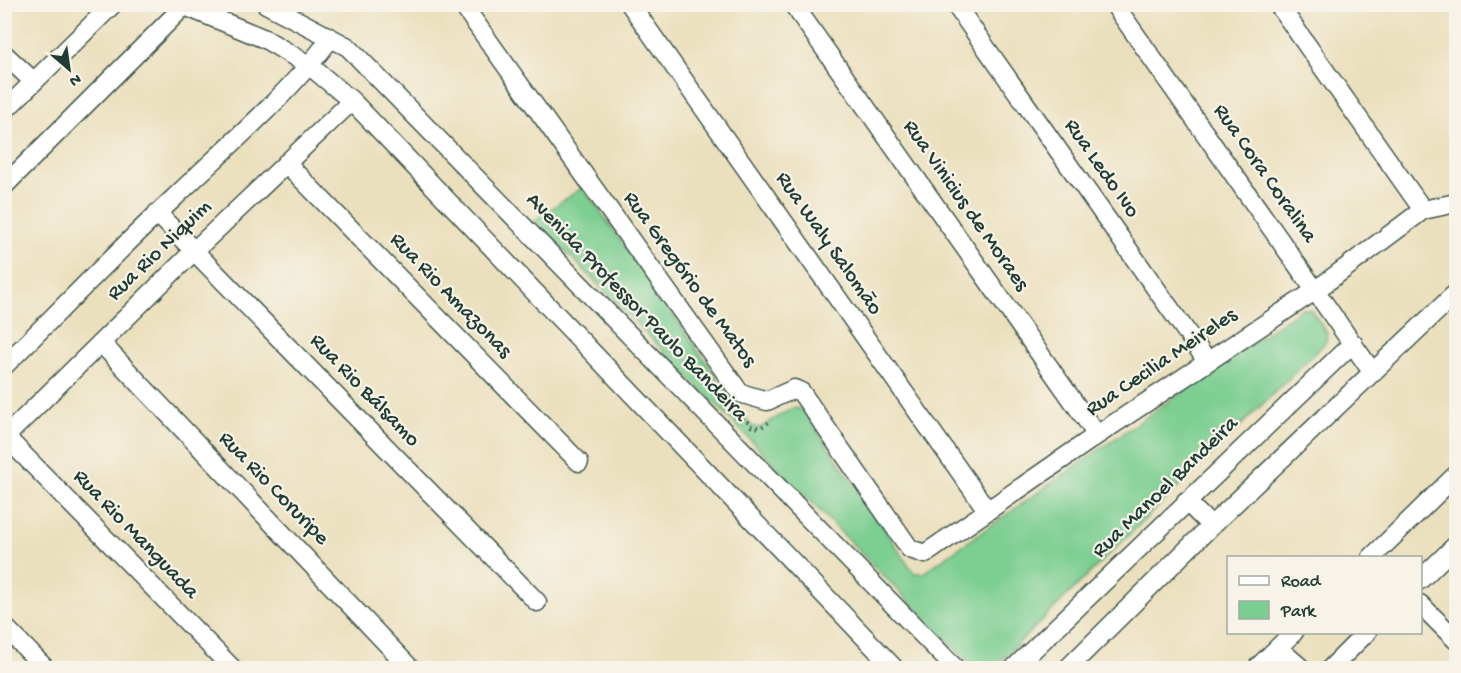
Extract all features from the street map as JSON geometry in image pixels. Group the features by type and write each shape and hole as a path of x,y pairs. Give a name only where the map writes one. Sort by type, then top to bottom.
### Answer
{"street":[{"path":"4,111 113,4"},
{"name":"Avenida Professor Paulo Bandeira","path":"266,4 348,47 955,669"},
{"name":"Rua Gregório de Matos","path":"462,4 740,393 767,401 794,389 801,392 910,549 925,554"},
{"name":"Rua Waly Salomão","path":"630,4 987,510"},
{"name":"Rua Vinicius de Moraes","path":"793,4 1097,435"},
{"name":"Rua Ledo Ivo","path":"955,4 1207,361"},
{"name":"Rua Cora Coralina","path":"1114,4 1373,373"},
{"path":"1278,4 1423,210 1456,203"},
{"path":"4,186 182,5 265,39 310,66 352,101 894,669"},
{"name":"Rua Rio Niquim","path":"4,366 310,66 331,38"},
{"path":"4,54 33,81"},
{"name":"Rua Rio Niquim","path":"5,436 194,251 352,101"},
{"name":"Rua Rio Amazonas","path":"286,163 579,462"},
{"name":"Rua Cecilia Meireles","path":"925,554 1097,435 1316,290 1423,210"},
{"name":"Rua Rio Bálsamo","path":"158,213 537,602"},
{"path":"1068,669 1211,526 1456,293"},
{"name":"Rua Rio Coruripe","path":"101,343 410,669"},
{"name":"Rua Manoel Bandeira","path":"1014,669 1186,501 1353,343"},
{"name":"Rua Rio Manguada","path":"5,436 232,669"},
{"path":"1373,556 1456,475"},
{"path":"1186,501 1211,526"},
{"path":"1422,578 1456,544"},
{"path":"1422,606 1456,640"},
{"path":"4,626 45,669"},
{"path":"1257,669 1293,634"},
{"path":"1331,669 1366,634"},
{"path":"1278,648 1301,669"}],"path":[{"path":"738,407 751,426 760,428 776,418"}],"green space":[{"path":"583,187 751,426 760,428 792,408 803,409 914,573 923,573 1302,308 1311,310 1327,333 1326,342 993,668 974,668 535,220"}]}
